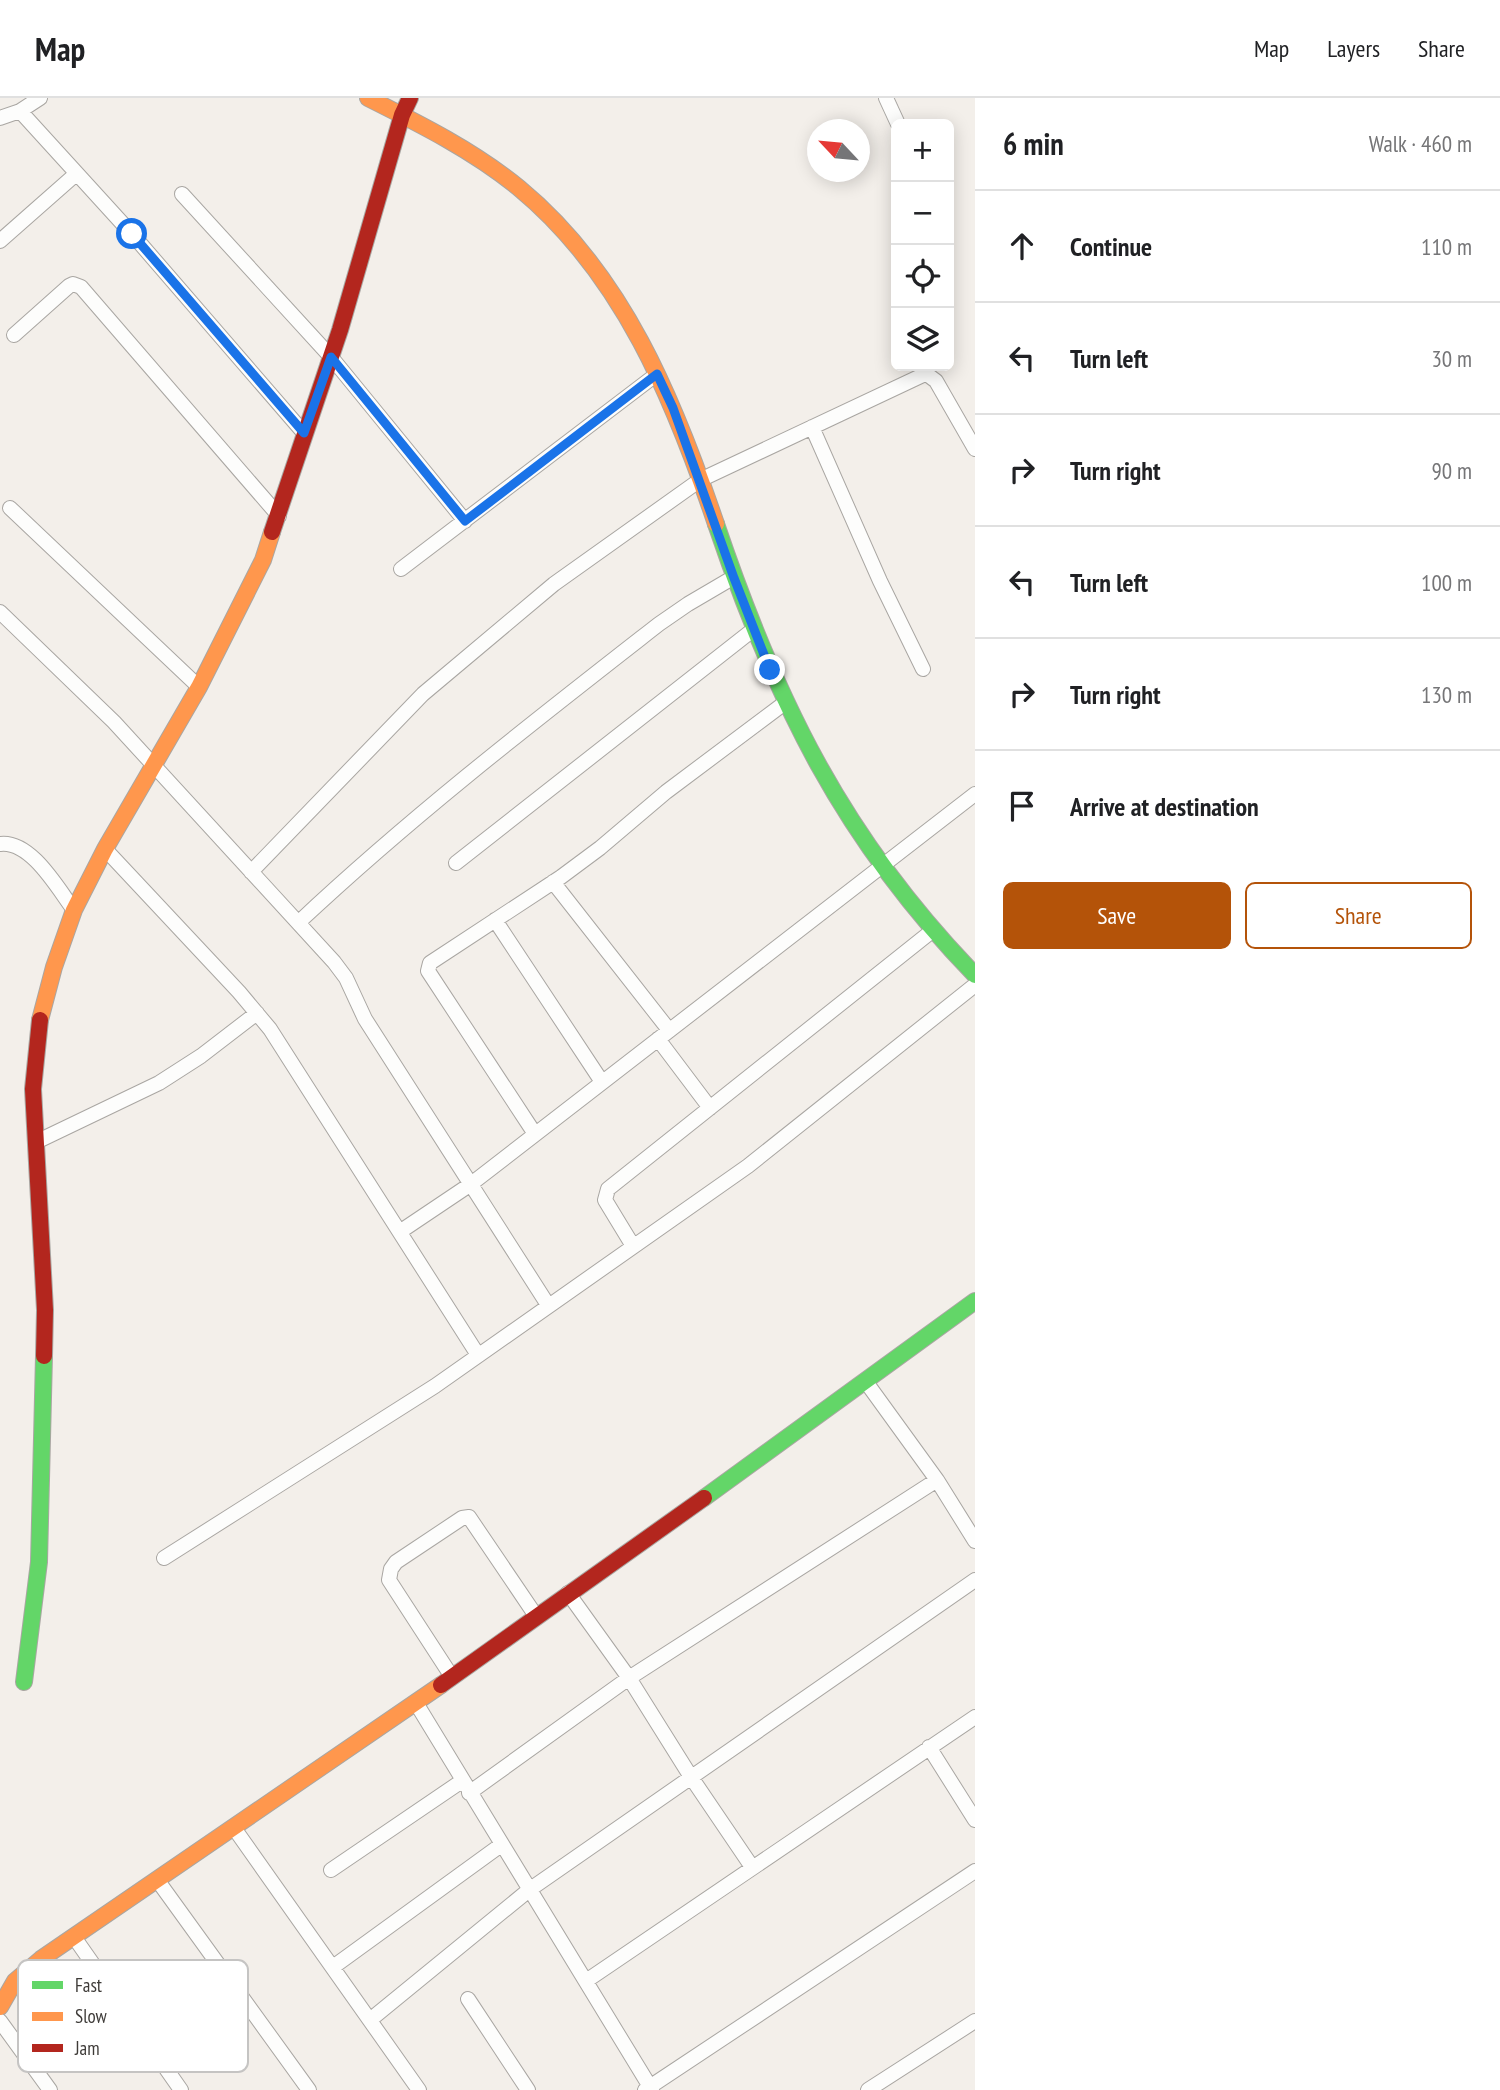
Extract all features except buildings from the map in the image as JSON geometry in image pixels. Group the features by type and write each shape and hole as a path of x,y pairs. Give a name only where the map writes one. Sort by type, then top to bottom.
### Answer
{"street":[{"path":"0,118 20,111 40,98"},
{"path":"368,98 402,115 514,183 558,224 596,272 639,336 673,408 754,629 818,766 851,825 880,868 933,931 975,975"},
{"path":"24,1682 39,1562 42,1496 45,1310 33,1089 38,1028 54,967 74,911 105,849 199,687 263,560 331,357 402,115 410,98"},
{"path":"886,98 896,119"},
{"path":"20,111 132,234 304,433"},
{"path":"0,241 76,174"},
{"path":"182,194 331,357 465,521"},
{"path":"14,335 69,286 73,284 81,287 279,516"},
{"path":"401,569 657,374"},
{"path":"251,872 423,694 554,584 700,480 915,377 928,375 936,381 975,449"},
{"path":"812,427 880,581 923,669"},
{"path":"10,508 199,687"},
{"path":"299,922 369,856 630,647 688,604 734,578"},
{"path":"0,612 114,722 299,922 346,978 365,1019 548,1305"},
{"path":"456,863 754,629"},
{"path":"535,1134 428,968 431,961 600,848 666,792 786,702"},
{"path":"401,1231 471,1184 975,794"},
{"path":"0,844 19,847 33,858 74,911"},
{"path":"105,849 257,1013 282,1046 478,1355"},
{"path":"552,882 664,1035 710,1108"},
{"path":"495,920 602,1083"},
{"path":"633,1246 605,1200 606,1193 933,931"},
{"path":"164,1558 435,1386 748,1166 975,985"},
{"path":"36,1142 171,1076 257,1013"},
{"path":"40,1960 416,1703 866,1382 975,1301"},
{"path":"866,1382 974,1535"},
{"path":"331,1870 465,1787 937,1480"},
{"path":"452,1677 389,1580 391,1569 396,1562 462,1518 469,1517 536,1616"},
{"path":"370,2020 529,1891 975,1580"},
{"path":"568,1593 629,1678 752,1867"},
{"path":"416,1703 649,2089 975,1871"},
{"path":"586,1981 975,1717"},
{"path":"929,1747 975,1820"},
{"path":"234,1828 418,2090"},
{"path":"333,1966 500,1845"},
{"path":"158,1881 215,1960"},
{"path":"74,1937 90,1960"},
{"path":"0,2007 18,1978"},
{"path":"468,1999 528,2090"},
{"path":"248,2006 309,2090"},
{"path":"0,2021 18,2046"},
{"path":"868,2090 975,2021"},
{"path":"37,2072 50,2090"},
{"path":"168,2072 181,2090"}],"traffic: fast":[{"path":"716,524 763,650 818,765 887,872 928,924 975,975"},
{"path":"704,1498 975,1301"},
{"path":"24,1682 39,1562 44,1356"}],"traffic: slow":[{"path":"368,98 446,139 502,175 556,222 588,259 616,299 663,386 716,524"},
{"path":"40,1020 54,967 74,910 105,849 199,687 263,560 272,532"},
{"path":"40,1960 441,1685"},
{"path":"0,2007 18,1978"}],"traffic: jam":[{"path":"272,532 340,330 402,115 410,98"},
{"path":"40,1020 33,1089 45,1310 44,1356"},
{"path":"441,1685 704,1498"}],"route":[{"path":"132,234 304,433 331,357 465,521 657,374 673,408 770,670"}]}
